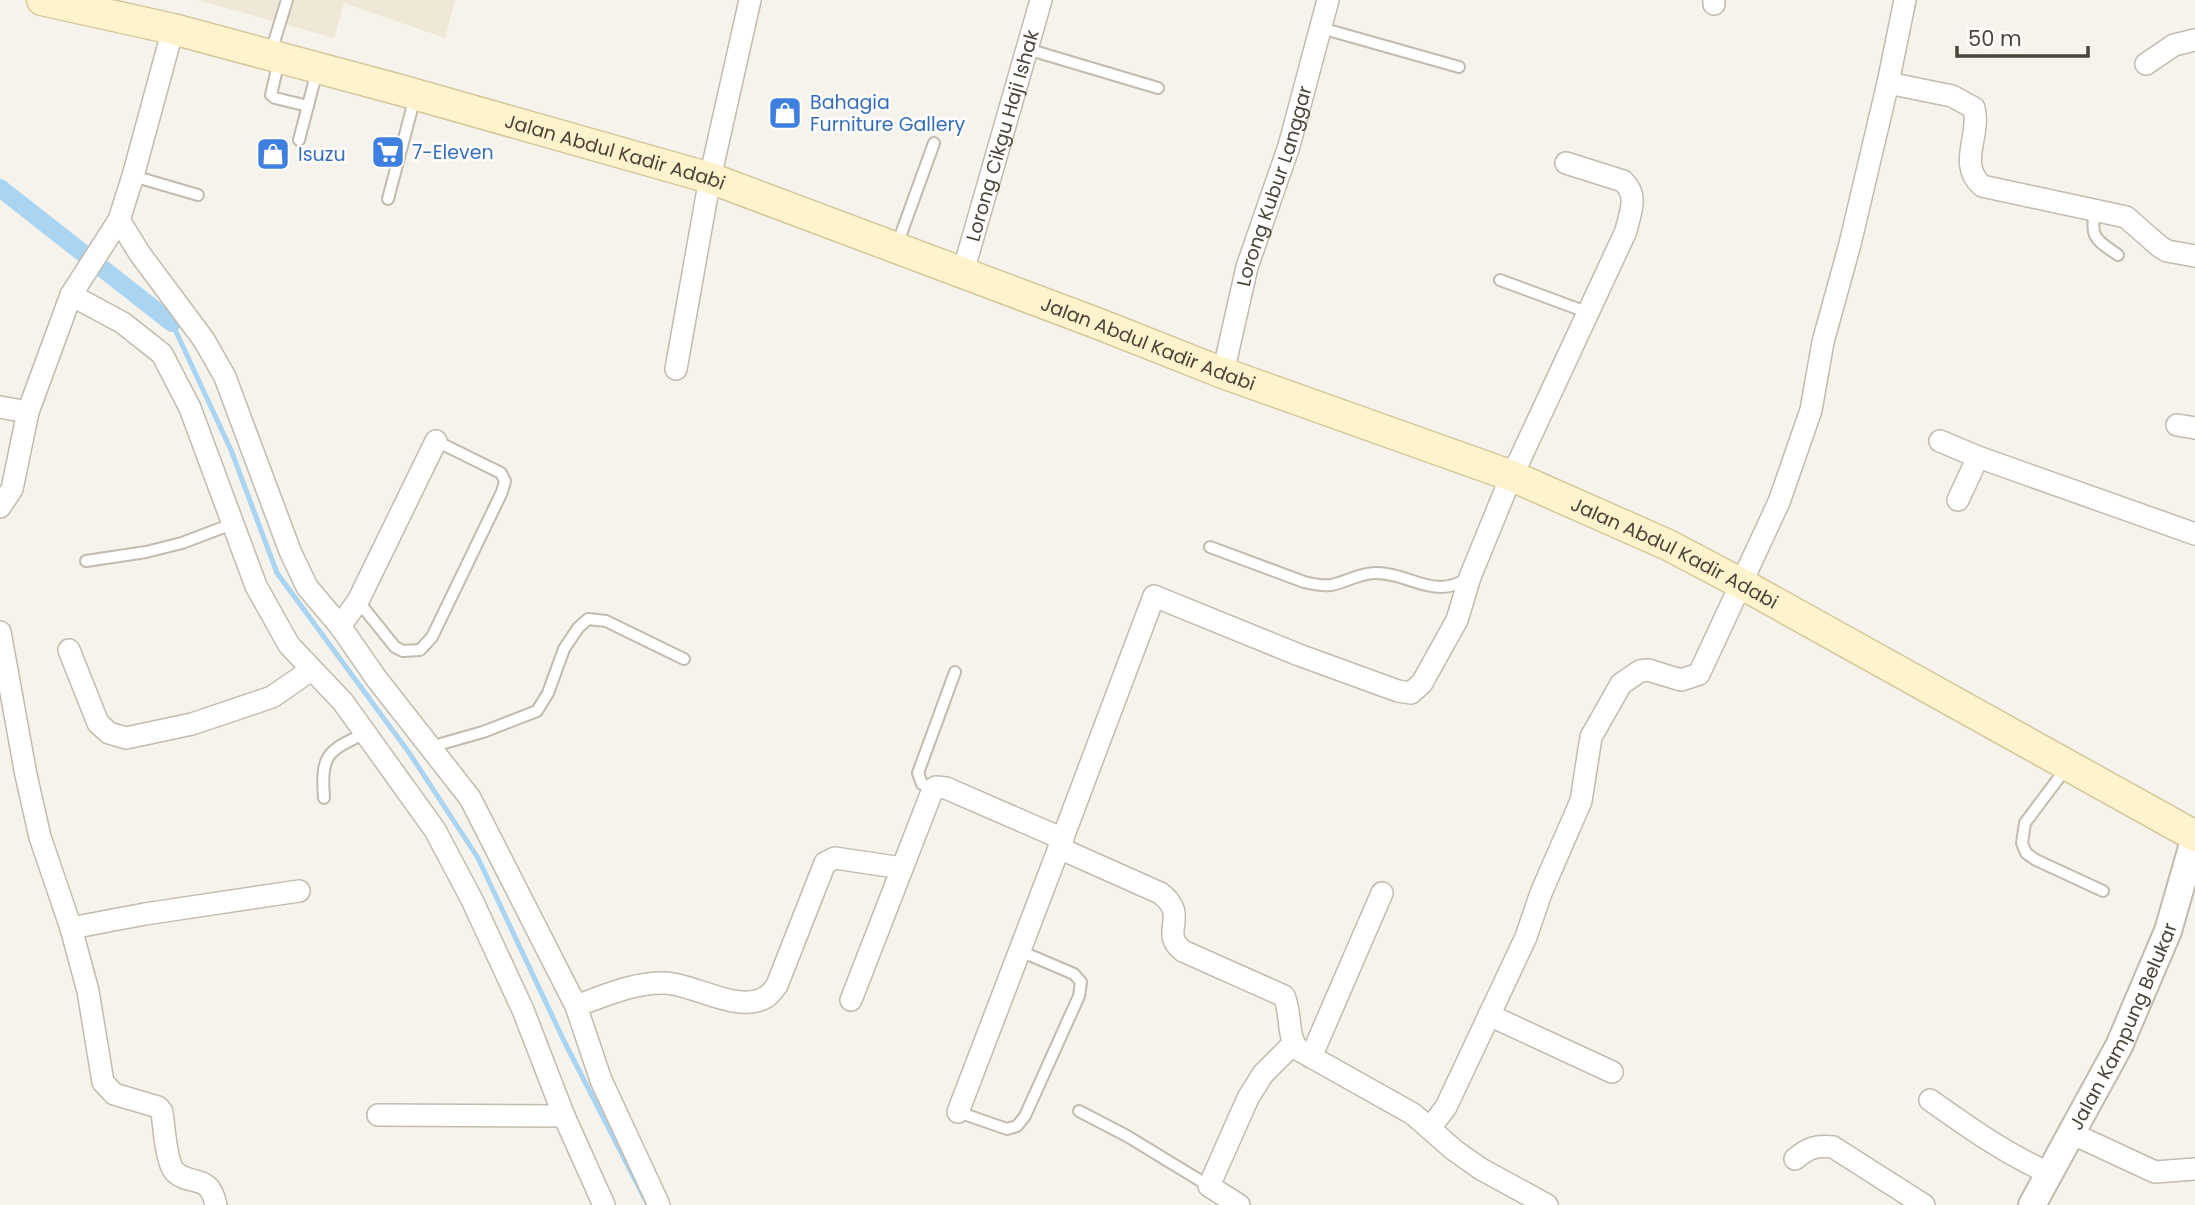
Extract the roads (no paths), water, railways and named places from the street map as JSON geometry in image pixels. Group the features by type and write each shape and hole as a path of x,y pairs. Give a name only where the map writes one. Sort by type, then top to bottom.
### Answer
{"main road":[{"name":"Jalan Abdul Kadir Adabi","path":"42,0 87,5 710,178 1223,373 1512,476 1668,545 1742,584 2069,764 2195,837"}],"street":[{"path":"676,369 710,178 750,0"},
{"name":"Lorong Cikgu Haji Ishak","path":"963,272 1041,0"},
{"name":"Lorong Kubur Langgar","path":"1223,373 1247,267 1289,145 1328,0"},
{"path":"1430,1128 1446,1107 1526,937 1541,892 1581,801 1591,737 1621,684 1640,671 1648,670 1682,680 1699,674 1779,502 1811,410 1823,342 1845,268 1905,0"},
{"path":"0,507 12,489 28,412 75,290 116,225 133,176 173,29"},
{"path":"2146,64 2175,45 2195,40"},
{"path":"1888,83 1952,96 1974,108 1977,126 1969,164 1975,179 1982,186 2126,217 2167,251 2195,256"},
{"path":"958,1112 1154,597 1398,691 1411,694 1422,683 1457,620 1470,577 1512,476 1626,231 1634,200 1629,186 1623,181 1566,163"},
{"path":"116,225 204,340 225,377 290,551 307,587 340,626 376,678 470,799 576,1006 601,1080 659,1205"},
{"path":"75,290 162,354 187,401 256,586 289,645 343,702 435,830 472,900 523,1010 564,1116 604,1205"},
{"path":"0,407 28,412"},
{"path":"340,626 358,601 436,441"},
{"path":"1940,441 2195,534"},
{"path":"1958,500 1978,457"},
{"path":"0,632 40,837 71,928 88,991 103,1082 114,1094 158,1107 162,1112 170,1163 174,1171 183,1177 203,1183 209,1188 216,1205"},
{"path":"69,650 98,723 109,733 126,738 191,724 272,697 310,670"},
{"path":"850,1000 933,789 946,788 1160,893 1172,902 1175,910 1175,945 1284,996 1293,1044 1311,1057 1413,1114 1454,1150 1525,1200 1547,1205"},
{"name":"Jalan Kampung Belukar","path":"2032,1205 2119,1046 2168,932 2195,837"},
{"path":"576,1006 614,992 666,983 730,1000 751,1002 767,997 777,985 825,863 835,858 902,868"},
{"path":"71,928 299,891"},
{"path":"1311,1057 1382,893"},
{"path":"1489,1016 1612,1072"},
{"path":"1239,1205 1209,1186 1248,1098 1263,1074 1293,1044"},
{"path":"1930,1100 1984,1138 2022,1161 2049,1173"},
{"path":"378,1115 564,1116"},
{"path":"2071,1133 2155,1172 2195,1169"},
{"path":"1795,1159 1808,1149 1833,1147 1924,1205"}],"lane":[{"path":"286,0 275,56 271,95 308,106"},
{"path":"1321,28 1459,67"},
{"path":"1027,49 1158,88"},
{"path":"299,140 318,68"},
{"path":"388,199 416,95"},
{"path":"897,248 934,144"},
{"path":"133,176 198,195"},
{"path":"2095,209 2093,234 2096,240 2118,255"},
{"path":"1500,280 1589,313"},
{"path":"358,601 395,647 403,651 420,650 432,637 505,481 501,473 436,441"},
{"path":"86,561 146,552 182,543 232,524"},
{"path":"1210,547 1304,582 1318,584 1331,585 1374,573 1396,576 1436,588 1450,587 1470,577"},
{"path":"430,747 483,732 537,711 548,693 564,649 578,628 588,619 606,621 684,659"},
{"path":"933,789 922,784 918,772 955,671"},
{"path":"324,798 322,772 327,756 334,748 364,734"},
{"path":"2069,764 2025,823 2022,844 2026,853 2036,860 2103,891"},
{"path":"958,1112 1007,1129 1017,1126 1025,1116 1079,996 1081,982 1074,974 1020,951"},
{"path":"1079,1111 1127,1136 1209,1186"}],"waterway":[{"path":"0,188 172,323"},
{"path":"172,323 231,450 277,573 410,754 478,858 564,1041 648,1205"}],"place":[{"name":"Bahagia Furniture Gallery","path":"785,113"},
{"name":"7-Eleven","path":"388,152"},
{"name":"Isuzu","path":"273,154"}]}
